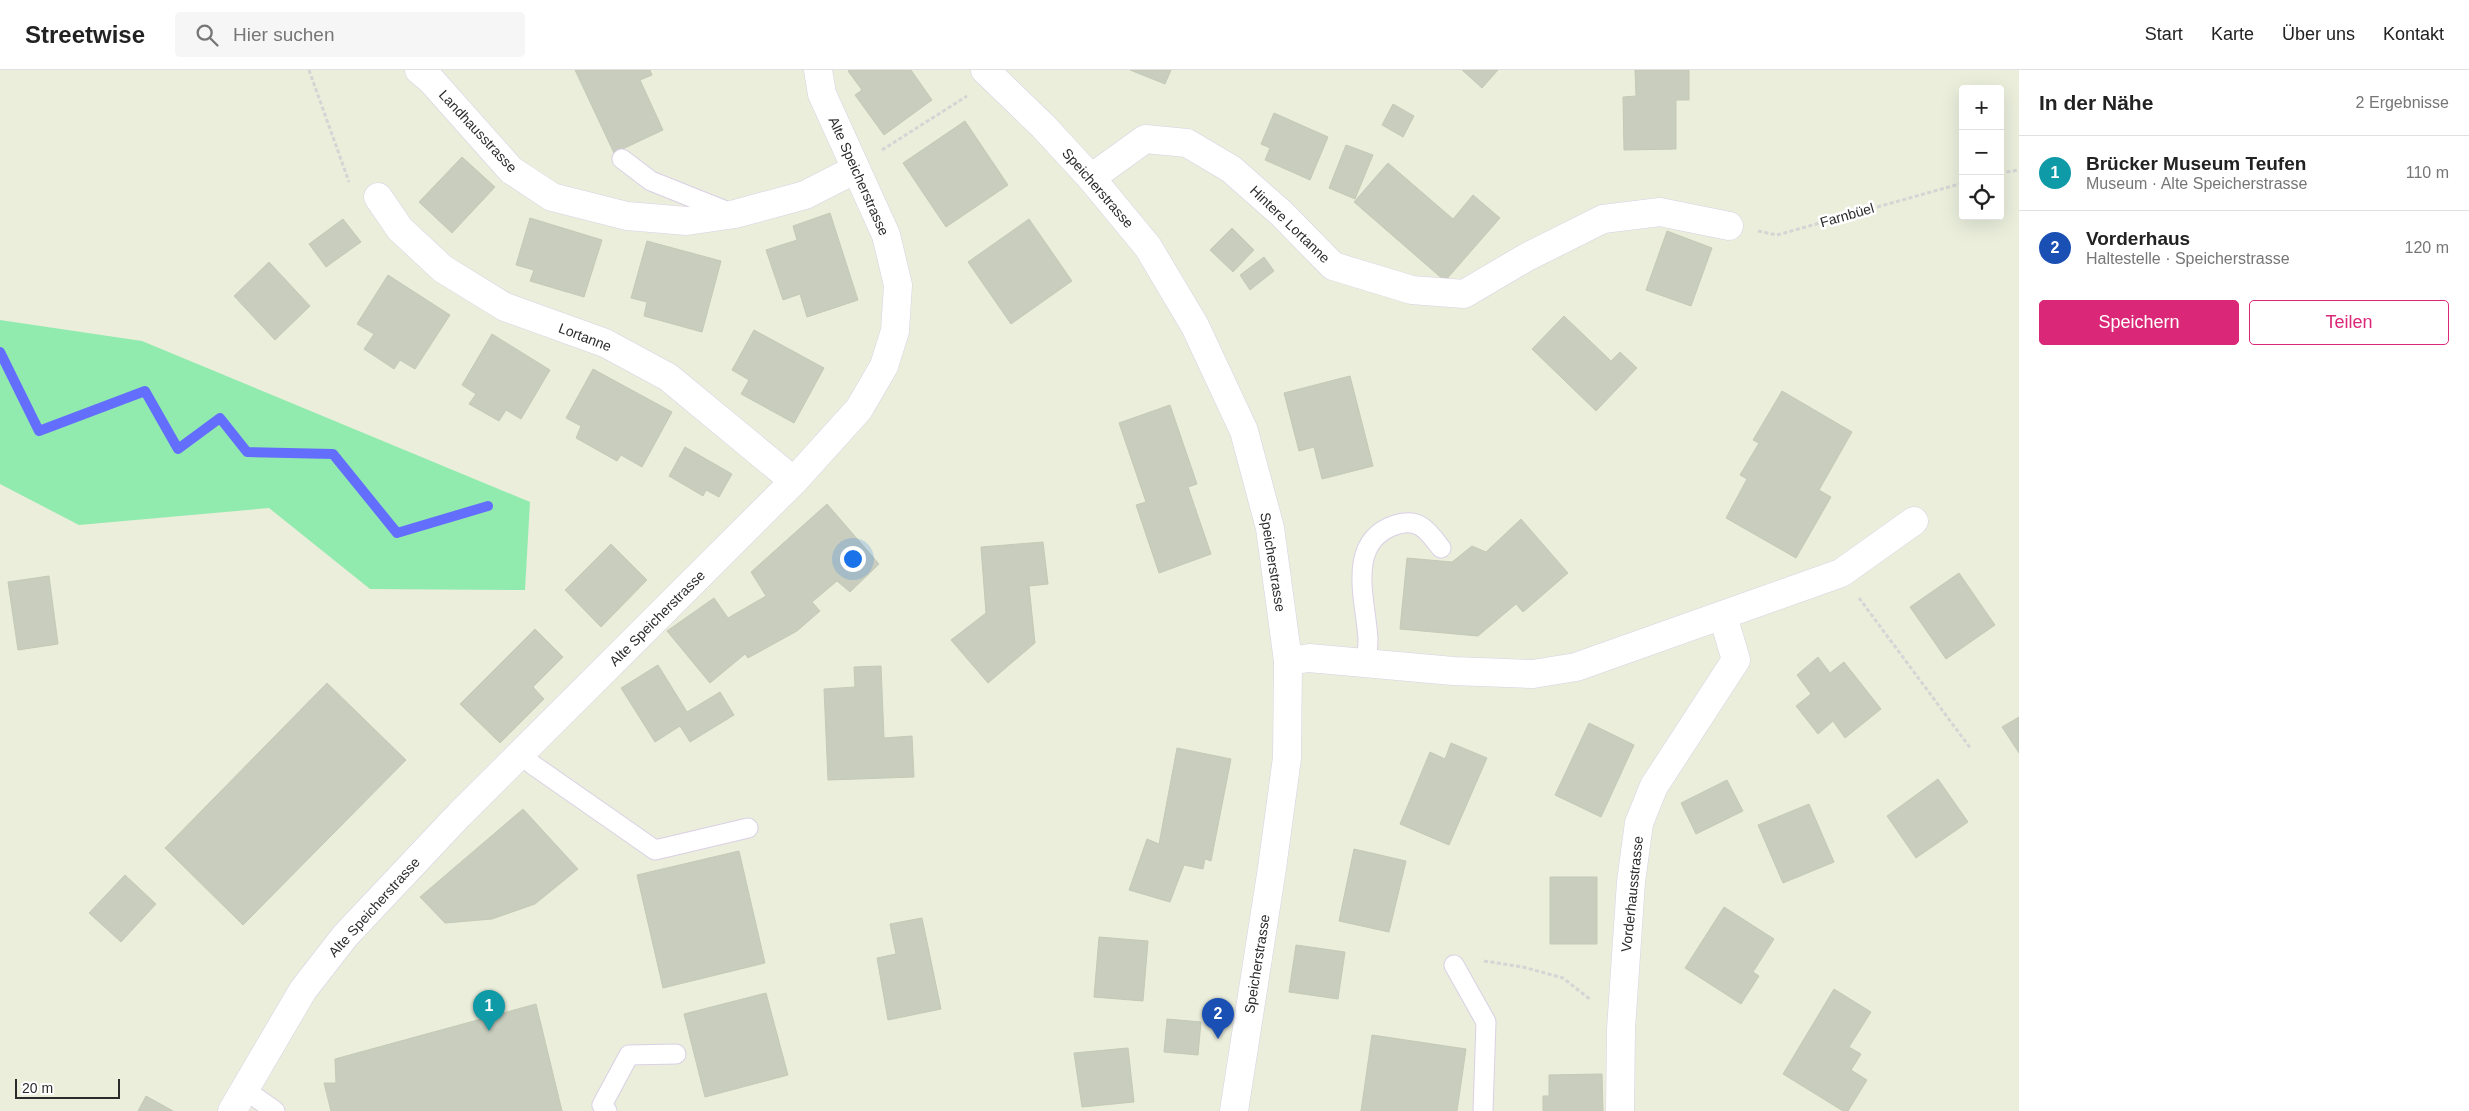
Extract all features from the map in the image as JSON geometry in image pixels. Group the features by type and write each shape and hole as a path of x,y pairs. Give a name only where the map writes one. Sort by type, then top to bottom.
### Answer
{"street":[{"name":"Landhausstrasse","path":"419,70 432,80 511,170 552,197 627,216 687,221 735,214 805,194 856,170"},
{"name":"Alte Speicherstrasse","path":"238,1100 303,990 345,936 459,815 794,481 859,409 884,366 895,331 898,285 886,235 822,94 818,70"},
{"name":"Speicherstrasse","path":"980,81 1043,126 1091,178 1148,248 1195,326 1244,432 1270,528 1288,661 1287,758 1234,1111"},
{"name":"Hintere Lortanne","path":"1091,178 1145,139 1187,143 1231,169 1281,213 1333,266 1412,290 1464,294 1527,257 1603,219 1660,212 1729,226"},
{"name":"Lortanne","path":"378,197 400,229 443,269 506,307 605,343 668,377 794,481"},
{"path":"1288,661 1309,658 1453,671 1533,674 1576,667 1841,573 1914,521"},
{"name":"Vorderhausstrasse","path":"1620,1111 1621,1029 1631,882 1640,823 1654,786 1736,660 1722,616"}],"lane":[{"path":"622,159 650,181 735,214"},
{"path":"1366,662 1368,640 1362,596 1362,562 1372,540 1386,528 1405,522 1425,527 1441,548"},
{"path":"521,754 533,765 655,850 748,828"},
{"path":"1454,965 1486,1022 1483,1111"},
{"path":"607,1111 602,1105 629,1055 676,1054"},
{"path":"238,1100 275,1111"}],"path":[{"path":"309,70 352,191 378,197"},
{"path":"878,153 980,81"},
{"path":"2004,172 2019,170"},
{"name":"Farnbüel","path":"1729,226 1777,235 1959,184"},
{"path":"1841,573 1971,749"},
{"path":"1454,965 1488,961 1523,967 1563,978 1588,997 1621,1029"}],"green space":[{"path":"0,320 142,341 530,502 525,590 370,589 269,508 79,525 0,484"}],"building":[{"path":"575,70 650,70 652,75 640,80 663,130 614,153"},
{"path":"911,70 932,100 884,135 855,95 862,90 848,71"},
{"path":"1130,70 1171,70 1165,84"},
{"path":"1462,70 1498,70 1482,88"},
{"path":"1635,70 1689,70 1689,100 1676,100 1676,149 1624,150 1623,97 1636,96"},
{"path":"1393,104 1414,116 1403,137 1382,125"},
{"path":"1274,113 1328,137 1310,180 1265,160 1270,148 1261,144"},
{"path":"965,121 1008,185 946,227 903,163"},
{"path":"1346,145 1373,155 1355,199 1329,188"},
{"path":"462,157 495,187 452,233 419,202"},
{"path":"1388,163 1453,219 1473,195 1500,218 1445,281 1354,202"},
{"path":"830,213 858,300 807,317 800,294 783,300 766,250 797,240 793,226"},
{"path":"530,218 602,240 584,297 530,281 534,270 516,265"},
{"path":"343,219 361,242 326,267 309,244"},
{"path":"1029,219 1072,281 1011,324 968,262"},
{"path":"1232,228 1254,250 1233,272 1210,250"},
{"path":"1667,231 1712,248 1691,306 1646,290"},
{"path":"647,241 721,261 702,332 644,316 647,302 631,298"},
{"path":"1264,257 1274,271 1250,290 1240,275"},
{"path":"269,262 310,306 275,340 234,296"},
{"path":"388,275 450,315 415,369 400,360 394,369 364,349 374,334 357,324"},
{"path":"1564,316 1611,361 1620,352 1637,368 1596,411 1532,349"},
{"path":"754,330 824,368 794,423 741,394 749,380 732,370"},
{"path":"492,334 550,370 521,419 506,410 499,421 469,404 476,394 462,385"},
{"path":"593,369 672,412 642,467 621,455 617,461 576,438 581,426 566,418"},
{"path":"1350,376 1373,466 1322,479 1314,447 1299,451 1284,393"},
{"path":"1782,391 1852,432 1819,490 1831,497 1796,558 1726,518 1747,479 1740,475 1759,443 1753,440"},
{"path":"1170,405 1197,484 1188,487 1211,554 1159,573 1136,505 1146,502 1119,423"},
{"path":"685,447 732,474 719,497 706,490 703,496 669,476"},
{"path":"827,504 879,564 850,592 837,581 812,602 820,611 797,631 748,658 745,654 710,683 667,631 714,598 728,618 766,596 751,572"},
{"path":"1521,519 1568,573 1523,612 1516,604 1478,636 1400,629 1407,558 1452,562 1472,546 1486,552"},
{"path":"1043,542 1048,584 1029,586 1035,643 988,683 951,640 986,613 981,547"},
{"path":"611,544 647,580 601,627 565,590"},
{"path":"1959,573 1995,625 1946,659 1910,607"},
{"path":"49,576 58,644 18,650 8,582"},
{"path":"535,629 563,657 533,687 544,699 500,743 460,704"},
{"path":"1818,657 1830,673 1844,662 1881,709 1845,738 1833,721 1818,734 1796,706 1811,694 1797,675"},
{"path":"658,665 687,712 720,692 734,715 690,742 680,726 655,742 621,688"},
{"path":"881,666 884,738 912,736 914,777 828,780 824,689 855,687 854,667"},
{"path":"327,683 406,760 243,925 165,848"},
{"path":"2019,717 2019,753 2002,727"},
{"path":"1589,723 1634,745 1601,817 1555,795"},
{"path":"1451,743 1487,758 1449,845 1400,824 1430,752 1445,759"},
{"path":"1177,748 1231,759 1211,861 1205,859 1203,869 1184,865 1170,902 1129,890 1147,839 1159,844"},
{"path":"1938,779 1968,822 1916,858 1887,816"},
{"path":"1727,780 1743,811 1696,834 1681,803"},
{"path":"1809,804 1834,862 1783,883 1758,825"},
{"path":"523,809 578,869 535,904 492,919 445,923 420,897"},
{"path":"1354,849 1406,861 1389,932 1339,921"},
{"path":"739,851 765,963 663,988 637,875"},
{"path":"125,875 156,904 121,942 89,913"},
{"path":"1550,877 1597,877 1597,944 1550,944"},
{"path":"1724,907 1774,939 1753,972 1759,976 1741,1004 1685,968"},
{"path":"922,918 941,1009 888,1020 877,958 896,954 890,924"},
{"path":"1099,937 1148,941 1143,1001 1094,997"},
{"path":"1296,945 1345,952 1338,999 1289,992"},
{"path":"1834,989 1871,1012 1849,1047 1861,1054 1851,1070 1867,1080 1848,1111 1843,1111 1783,1074"},
{"path":"766,993 788,1075 705,1097 684,1014"},
{"path":"536,1004 562,1111 331,1111 324,1083 336,1083 335,1059"},
{"path":"1167,1019 1201,1022 1198,1055 1164,1052"},
{"path":"1372,1035 1466,1049 1457,1111 1361,1111"},
{"path":"1128,1048 1134,1102 1082,1107 1074,1053"},
{"path":"1602,1074 1603,1111 1543,1111 1543,1096 1549,1096 1549,1075"},
{"path":"146,1096 173,1111 138,1111"}],"waterway":[{"path":"0,352 39,431 145,391 178,449 220,418 247,452 333,454 397,533 488,506"}],"place":[{"name":"Brücker Museum Teufen","path":"489,1031"},
{"name":"Vorderhaus","path":"1218,1039"}]}
